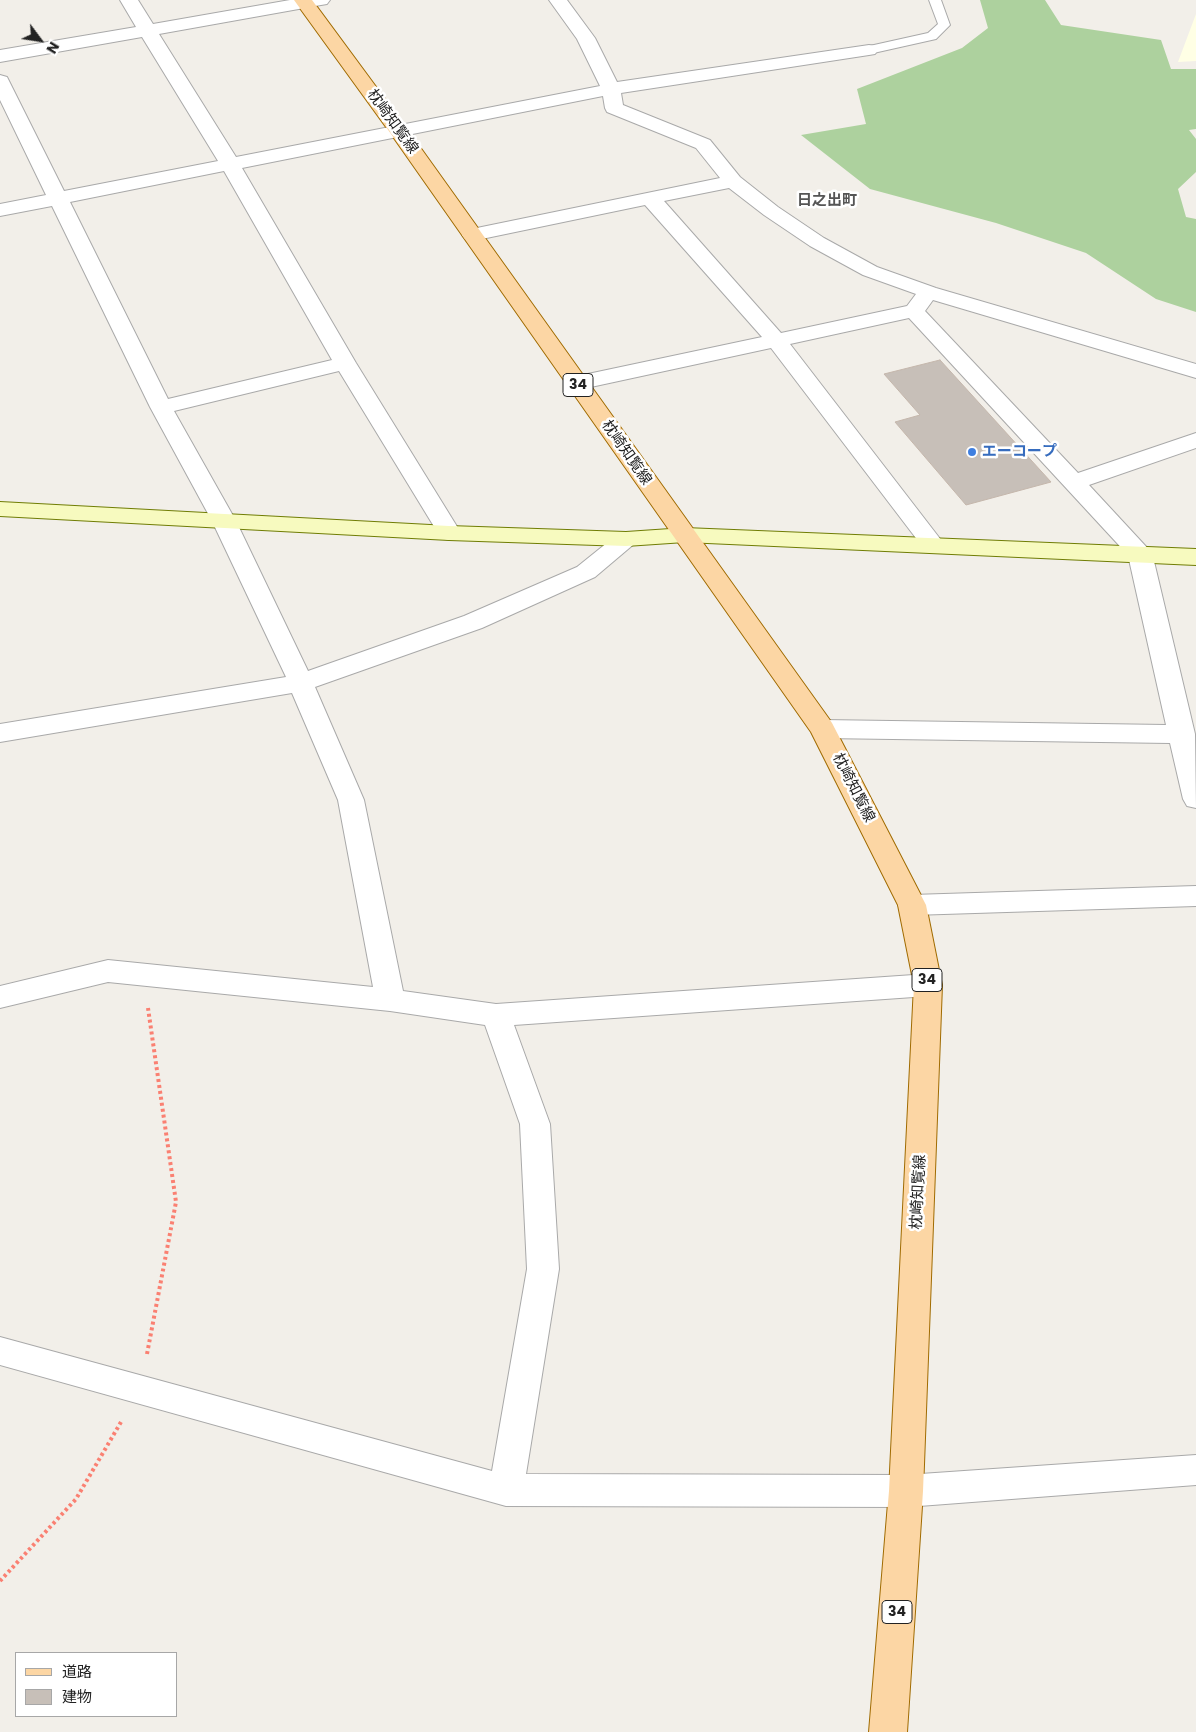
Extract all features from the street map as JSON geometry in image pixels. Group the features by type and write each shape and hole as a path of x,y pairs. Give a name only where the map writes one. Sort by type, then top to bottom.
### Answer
{"main road":[{"name":"枕崎知覧線","path":"310,1 576,383 823,729 912,905 928,985 906,1492 888,1732"}],"street":[{"path":"129,0 230,164 345,363 449,532"},
{"path":"558,0 586,38 611,89 614,108 703,144 733,181 771,211 817,242 870,271 929,292 1196,371"},
{"path":"0,56 310,1"},
{"path":"0,210 611,89 869,50"},
{"path":"0,81 161,407 224,521 302,682 350,800 390,1000"},
{"path":"472,235 733,181"},
{"path":"650,198 776,340 933,545"},
{"path":"576,383 914,311 929,292"},
{"path":"914,311 1140,553 1196,799"},
{"path":"161,407 345,363"},
{"path":"1074,482 1196,440"},
{"path":"0,510 626,539 684,535 1140,553 1196,557"},
{"path":"0,733 302,682 473,622 586,572 626,539"},
{"path":"823,729 1182,734"},
{"path":"912,905 1196,896"},
{"path":"0,997 108,971 390,1000 496,1015 928,985"},
{"path":"496,1015 535,1124 543,1269 506,1490"},
{"path":"0,1350 506,1490 906,1492 1196,1470"}],"lane":[{"path":"869,50 932,36 944,25 935,0"}],"path":[{"path":"0,1582 76,1499 140,1389 176,1202 143,975"}],"shaded area":[{"path":"1196,14 1196,61 1178,62"}],"green space":[{"path":"980,0 1045,0 1061,25 1161,40 1171,69 1196,69 1196,129 1189,130 1196,139 1196,172 1178,189 1186,217 1196,219 1196,312 1156,299 1086,253 996,223 870,189 801,135 866,124 857,89 962,48 988,28"}],"building":[{"name":"エーコープ","path":"940,360 1051,482 966,505 895,422 920,415 884,374"}],"place":[{"name":"エーコープ","path":"972,452"}],"district":[{"name":"日之出町","path":"827,201"}]}
